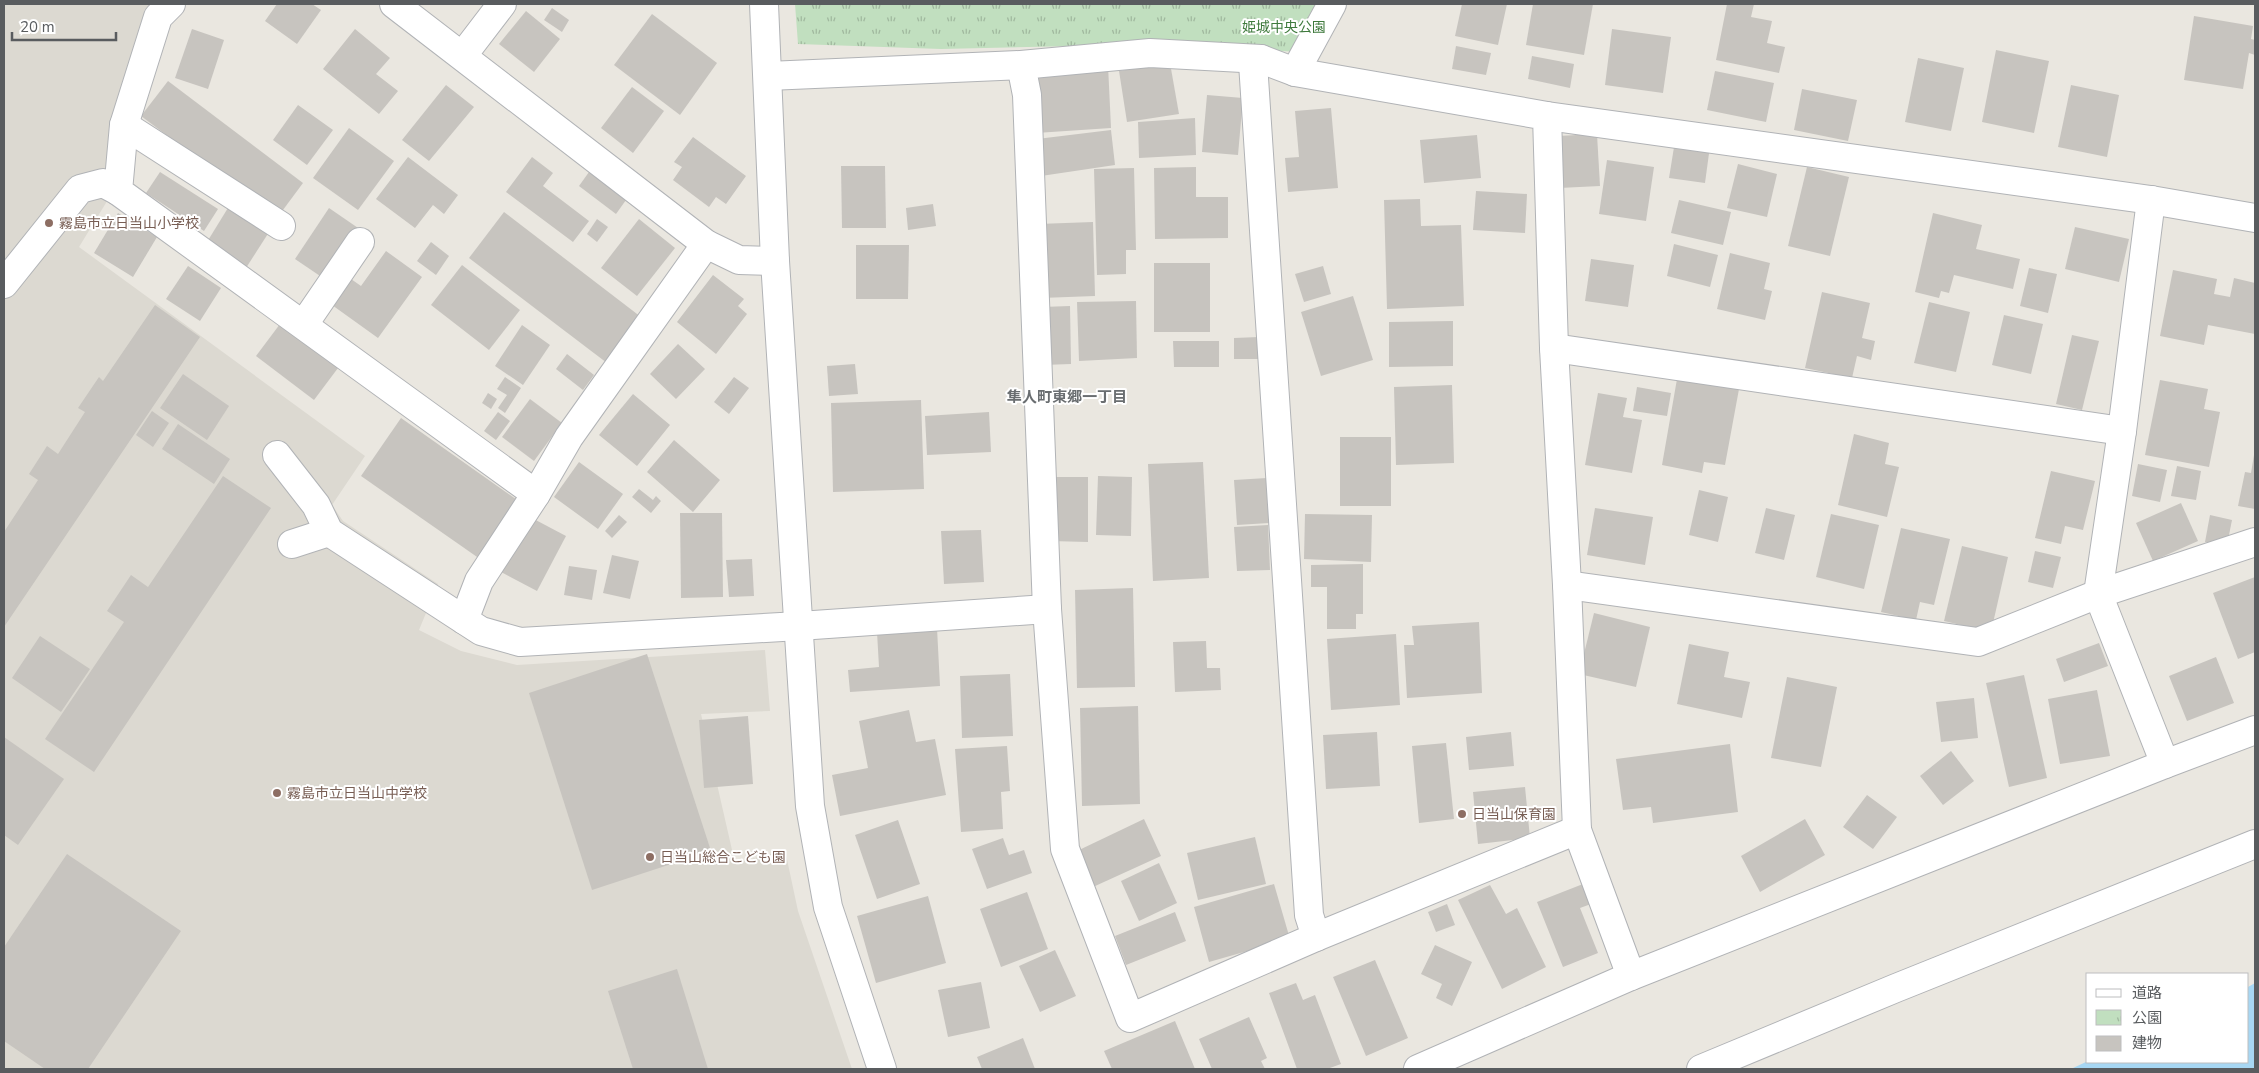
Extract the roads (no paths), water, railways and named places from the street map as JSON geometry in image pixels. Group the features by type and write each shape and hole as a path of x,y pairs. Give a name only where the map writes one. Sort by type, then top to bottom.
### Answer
{"street":[{"path":"118,192 124,125 158,17 171,4"},
{"path":"394,4 463,55 706,244 739,260 775,261"},
{"path":"463,55 502,4"},
{"path":"764,4 775,261 810,806 827,898 882,1069"},
{"path":"1295,72 1332,4"},
{"path":"768,76 1020,65 1150,53 1261,59 1295,72 1547,116 2151,200 2255,218"},
{"path":"1261,59 1253,63 1309,915 1316,937"},
{"path":"1020,65 1026,95 1047,609 1065,849 1130,1018 1316,937 1576,830"},
{"path":"1547,116 1554,348 1567,585 1576,830 1631,976"},
{"path":"124,125 281,226"},
{"path":"4,284 80,189 103,183 304,324 536,494"},
{"path":"2151,200 2122,431 2098,594 2165,764"},
{"path":"304,324 360,242"},
{"path":"464,620 479,581 536,494 569,438 706,244"},
{"path":"1554,348 2122,431"},
{"path":"276,455 316,505 329,532 481,631 520,642 1047,609"},
{"path":"292,544 329,532"},
{"path":"1567,585 1978,642 2098,594 2255,542"},
{"path":"1418,1069 1631,976 2255,730"},
{"path":"1701,1069 1896,988 2255,844"}],"water":[{"path":"2255,983 2255,1069 2071,1069 2086,1062 2249,1063 2249,986"}],"place":[{"name":"霧島市立日当山小学校","path":"49,223"},
{"name":"霧島市立日当山中学校","path":"277,793"},
{"name":"日当山保育園","path":"1462,814"},
{"name":"日当山総合こども園","path":"650,857"}],"district":[{"name":"隼人町東郷一丁目","path":"1067,397"}],"park label":[{"name":"姫城中央公園","path":"1284,27"}]}
